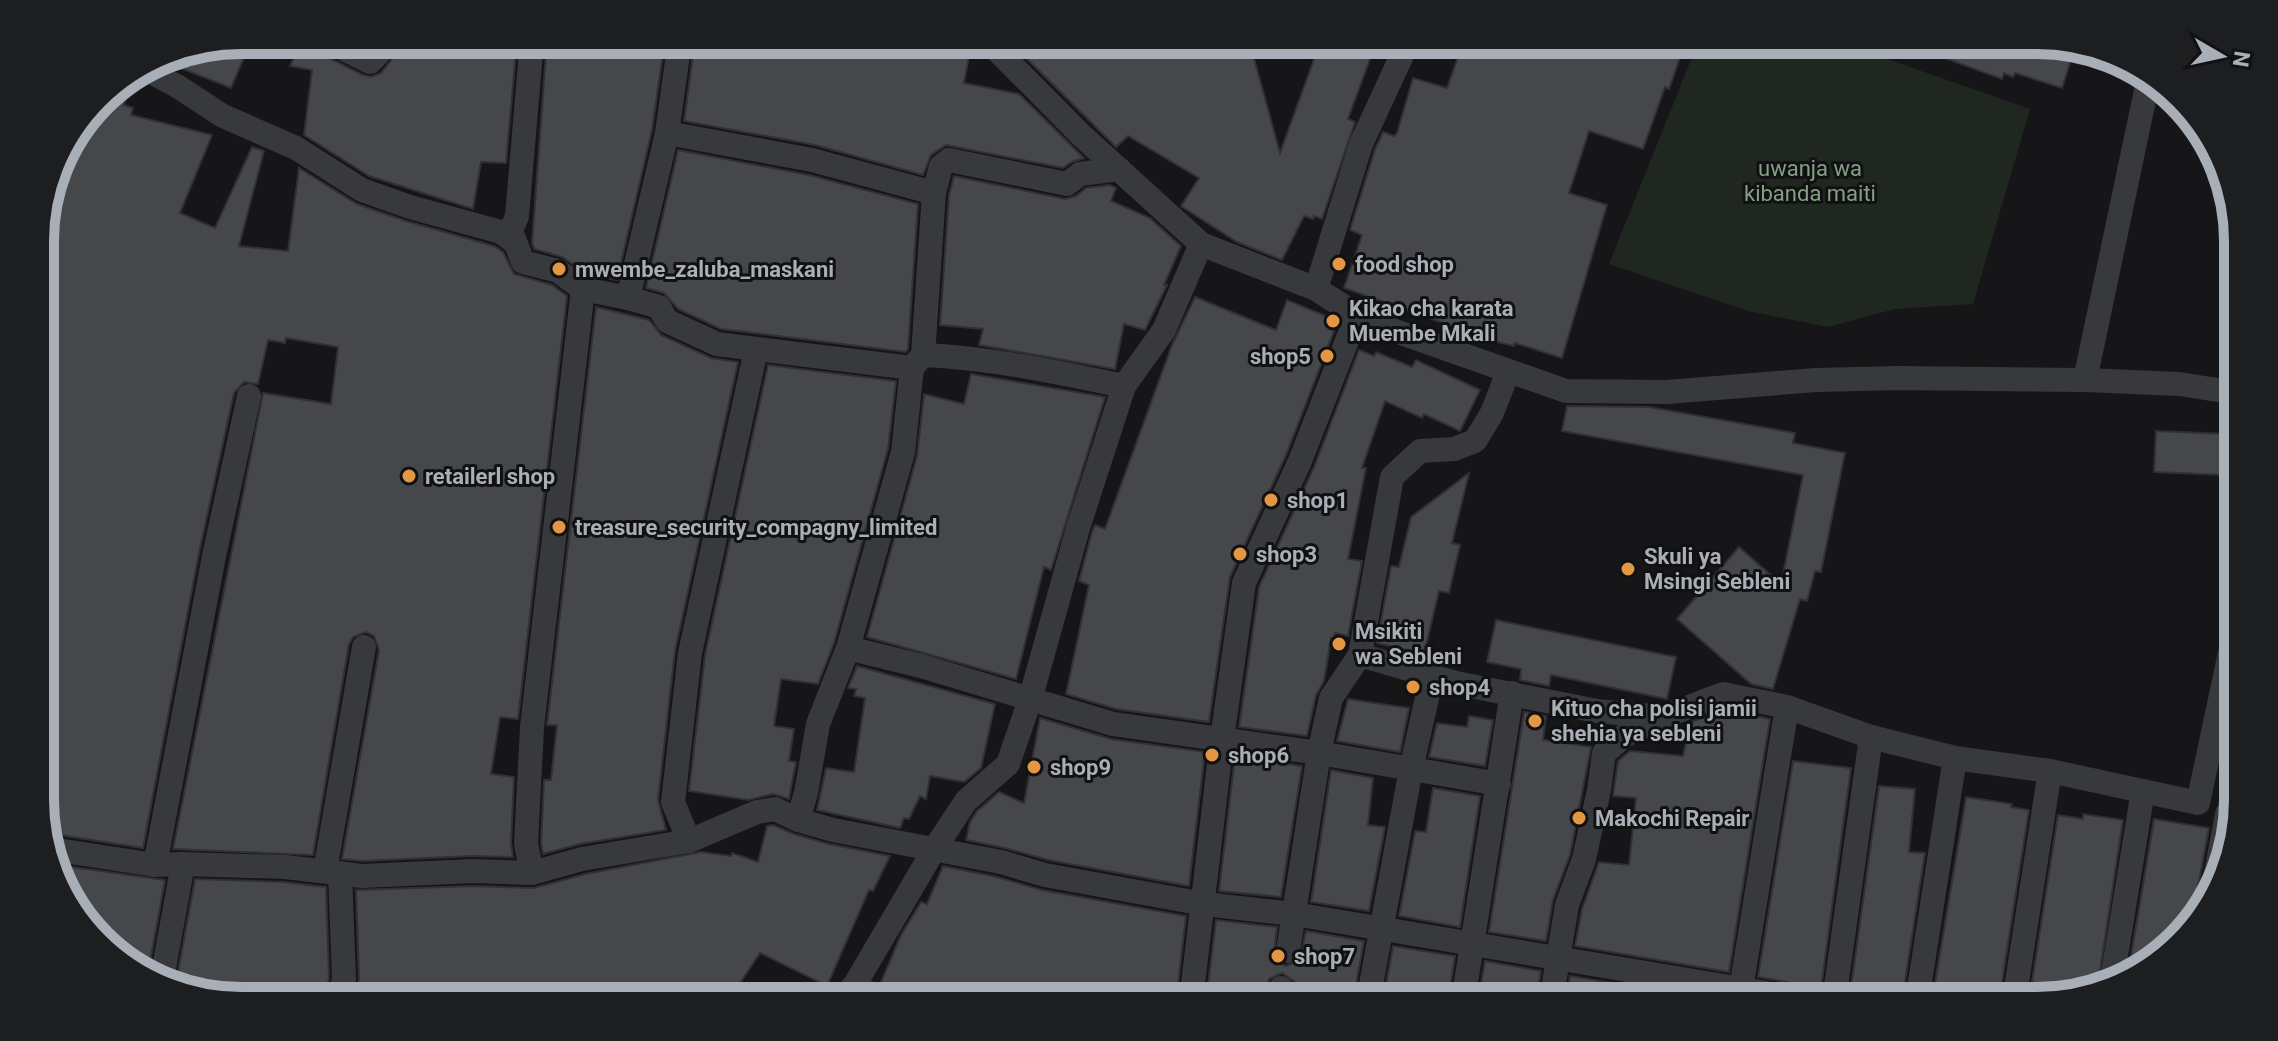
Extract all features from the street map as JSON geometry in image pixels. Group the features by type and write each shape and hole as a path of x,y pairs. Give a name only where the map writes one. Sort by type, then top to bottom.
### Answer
{"street":[{"path":"354,54 370,62 378,54"},
{"path":"531,54 517,216 511,231 523,262 558,271 583,289 659,307 667,321 717,344 756,350 917,361 956,356 1032,367 1124,386"},
{"path":"628,298 667,133 678,54"},
{"path":"1001,54 1201,244 1316,289 1357,315 1566,391 1667,392 1884,378 2085,380 2179,384 2224,391"},
{"path":"1316,289 1361,144 1403,54"},
{"path":"155,75 223,116 296,148 362,190 501,232 513,241"},
{"path":"2085,380 2146,90"},
{"path":"667,133 812,160 934,193"},
{"path":"798,820 818,724 848,648 903,452 917,361 934,193 941,166 949,160 1067,184 1080,174 1119,169"},
{"path":"851,987 966,801 1008,764 1124,386 1164,330 1201,244"},
{"path":"532,873 526,844 532,727 583,289"},
{"path":"1193,987 1244,583 1300,461 1357,315"},
{"path":"689,841 673,802 690,653 756,350"},
{"path":"1288,951 1319,753 1331,698 1360,655 1392,477 1420,451 1454,449 1475,441 1492,413 1508,372"},
{"path":"155,865 214,556 249,396"},
{"path":"342,987 344,979 333,872 364,647"},
{"path":"848,648 921,666 1113,724 1319,753 1499,784"},
{"path":"1360,655 1456,683 1597,711 1663,717"},
{"path":"1371,987 1411,769 1432,676"},
{"path":"2198,803 2224,681"},
{"path":"1465,987 1512,693"},
{"path":"1553,987 1567,905 1584,859 1604,753 1624,736 1723,694 1787,707 1871,737 1955,758 2050,771 2198,803 2224,812"},
{"path":"1741,987 1787,707"},
{"path":"1836,987 1871,737"},
{"path":"1919,987 1955,758"},
{"path":"2016,987 2050,771"},
{"path":"2114,971 2143,791"},
{"path":"61,850 155,865 183,864 362,876 473,871 532,873 582,859 689,841 757,812 775,809 798,820 833,830 1001,862 1045,875 1204,904 1294,914 1558,958 1705,987"},
{"path":"164,970 183,864"}],"green space":[{"name":"uwanja wa kibanda maiti","path":"1693,54 1873,54 2030,109 1973,304 1895,309 1828,327 1748,311 1609,264"}],"building":[{"path":"245,54 231,88 175,66 204,58"},
{"path":"296,54 321,54 371,77 381,73 392,59 392,54 516,54 506,163 481,162 473,209 369,176 304,135 312,70 290,66"},
{"path":"546,54 663,54 652,130 617,280 589,275 562,257 534,249"},
{"path":"693,54 969,54 964,83 1019,94 1084,158 1063,168 946,145 931,155 923,175 815,145 684,121"},
{"path":"1022,54 1253,54 1280,153 1316,54 1372,54 1348,119 1355,122 1322,219 1304,216 1282,260 1237,242 1181,206 1199,178 1128,136 1116,147"},
{"path":"1459,54 1681,54 1669,89 1665,87 1643,149 1589,131 1569,193 1607,205 1562,358 1515,343 1514,346 1497,342 1344,288 1362,235 1350,230 1383,132 1394,136 1397,133 1413,78 1447,88"},
{"path":"1933,54 2050,54 2072,58 2062,88 2015,73 2013,77 2004,73 2002,79"},
{"path":"129,92 124,105 133,108 131,115 212,135 180,213 215,228 252,147 264,151 239,246 288,251 299,168 357,204 494,246 503,252 514,274 552,285 567,296 518,719 500,717 491,774 514,777 513,857 342,859 379,650 374,636 366,632 353,637 349,644 313,855 173,849 263,393 331,404 338,347 286,338 285,343 268,340 258,384 244,382 234,393 199,553 143,848 58,835 54,800 54,228 64,181 79,147 100,118"},
{"path":"678,150 809,175 918,204 906,352 721,329 678,309 664,293 646,288"},
{"path":"954,176 1065,199 1076,196 1086,188 1110,185 1116,188 1111,201 1150,218 1181,246 1164,285 1167,285 1145,330 1124,324 1115,369 979,345 983,329 940,325 949,195"},
{"path":"1195,297 1276,330 1287,300 1338,321 1286,455 1230,577 1209,722 1116,709 1066,694 1089,585 1079,581 1092,532 1095,525 1105,529 1172,345"},
{"path":"596,307 649,320 661,335 711,358 738,362 675,651 658,800 666,830 580,844 543,854 544,780 551,780 557,725 547,725"},
{"path":"1359,350 1374,356 1376,352 1412,367 1416,360 1480,390 1460,431 1424,414 1422,418 1385,401 1362,468 1366,468 1348,559 1362,561 1348,636 1335,633 1334,639 1331,638 1324,681 1316,695 1307,736 1239,727 1259,587 1314,467"},
{"path":"768,365 896,381 888,449 834,643 818,684 781,679 774,726 794,729 789,761 796,762 789,799 773,794 748,800 689,791 705,655"},
{"path":"971,374 1105,397 1051,570 1044,567 1016,679 867,637 917,456 924,394 964,404"},
{"path":"1567,406 1649,407 1795,433 1793,443 1845,453 1821,572 1815,571 1807,601 1800,599 1773,689 1751,684 1677,619 1739,547 1781,584 1803,475 1562,431"},
{"path":"2156,431 2224,434 2224,475 2154,472"},
{"path":"1469,473 1452,543 1460,545 1449,593 1439,591 1424,654 1377,643 1391,566 1399,567 1411,517"},
{"path":"1496,620 1676,657 1667,699 1551,675 1549,686 1520,680 1521,669 1487,662"},
{"path":"857,666 995,704 981,768 964,782 930,776 926,799 920,796 909,819 904,818 900,828 817,810 826,768 854,772 865,698 854,696 856,689 848,688"},
{"path":"1348,699 1409,708 1400,752 1337,741"},
{"path":"1724,710 1770,719 1729,972 1575,946 1582,909 1599,862 1629,865 1636,798 1613,796 1618,761 1630,751 1683,756 1691,722"},
{"path":"1524,712 1546,716 1543,740 1591,747 1570,855 1553,900 1546,941 1489,932"},
{"path":"1469,716 1493,720 1485,766 1429,757 1437,723 1467,727"},
{"path":"1040,718 1111,739 1205,752 1189,886 1048,860 966,840 970,822 977,811 999,792 1024,803"},
{"path":"1235,756 1302,766 1281,897 1219,891"},
{"path":"1793,761 1851,768 1821,987 1758,977"},
{"path":"1331,770 1373,778 1368,825 1385,827 1369,911 1311,902"},
{"path":"1879,786 1915,789 1909,852 1925,853 1904,987 1851,987"},
{"path":"1433,788 1480,796 1460,927 1399,916 1415,831 1426,832"},
{"path":"1966,797 2012,804 2011,807 2029,810 2001,987 1934,987"},
{"path":"2083,814 2123,820 2099,976 2050,987 2031,987 2058,815 2083,819"},
{"path":"2154,819 2209,828 2199,894 2160,941 2130,962"},
{"path":"773,825 829,844 890,856 873,891 869,890 827,986 760,953 737,987 357,987 356,890 473,886 534,888 585,874 701,852 731,856 732,853 758,862 767,826"},
{"path":"66,866 165,880 150,963 127,948 93,914"},
{"path":"943,866 1042,890 1186,916 1178,987 890,987 881,982 901,935 921,902 927,904"},
{"path":"195,879 284,882 326,887 327,987 241,987 192,981 177,976"},
{"path":"1216,920 1277,927 1274,956 1286,966 1300,960 1306,931 1364,941 1356,987 1295,987 1295,982 1282,973 1269,979 1267,987 1208,987"},
{"path":"1393,946 1455,956 1450,987 1386,987"},
{"path":"1485,961 1541,971 1538,987 1480,987"},
{"path":"1570,976 1636,987 1568,987"}],"place":[{"name":"food shop","path":"1339,264"},
{"name":"mwembe_zaluba_maskani","path":"559,269"},
{"name":"Kikao cha karata Muembe Mkali","path":"1333,321"},
{"name":"shop5","path":"1327,356"},
{"name":"retailerl shop","path":"409,476"},
{"name":"shop1","path":"1271,500"},
{"name":"treasure_security_compagny_limited","path":"559,527"},
{"name":"shop3","path":"1240,554"},
{"name":"Skuli ya Msingi Sebleni","path":"1628,569"},
{"name":"Msikiti wa Sebleni","path":"1339,644"},
{"name":"shop4","path":"1413,687"},
{"name":"Kituo cha polisi jamii shehia ya sebleni","path":"1535,721"},
{"name":"shop6","path":"1212,755"},
{"name":"shop9","path":"1034,767"},
{"name":"Makochi Repair","path":"1579,818"},
{"name":"shop7","path":"1278,956"}]}
